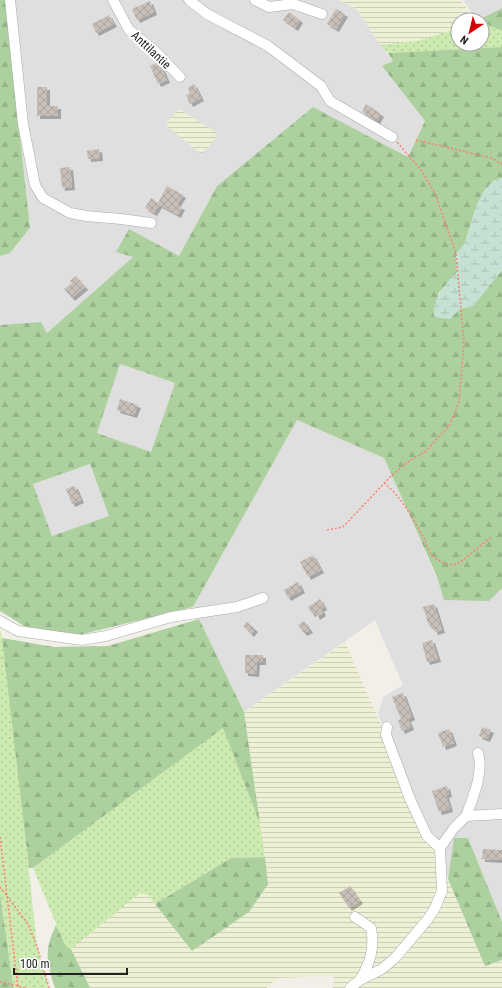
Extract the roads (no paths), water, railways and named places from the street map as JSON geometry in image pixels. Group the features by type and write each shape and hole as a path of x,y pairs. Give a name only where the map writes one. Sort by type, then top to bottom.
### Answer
{"street":[{"path":"10,0 23,124 35,185 39,192 43,198 70,212 86,216 151,223"},
{"name":"Anttilantie","path":"113,0 129,30 156,52 180,77"},
{"path":"189,0 207,14 268,46 320,86 330,100 392,137"},
{"path":"255,0 268,7 293,4 322,14"},
{"path":"0,621 18,631 82,640 106,636 171,617 237,607 263,598"},
{"path":"387,727 386,735 410,799 427,836 440,848"},
{"path":"350,988 360,980 382,969 395,958 420,931 435,908 442,891 440,848 454,828 466,816 472,801 480,759 478,753"},
{"path":"466,816 502,814"},
{"path":"355,917 371,928 373,940 370,964 360,980"}]}
